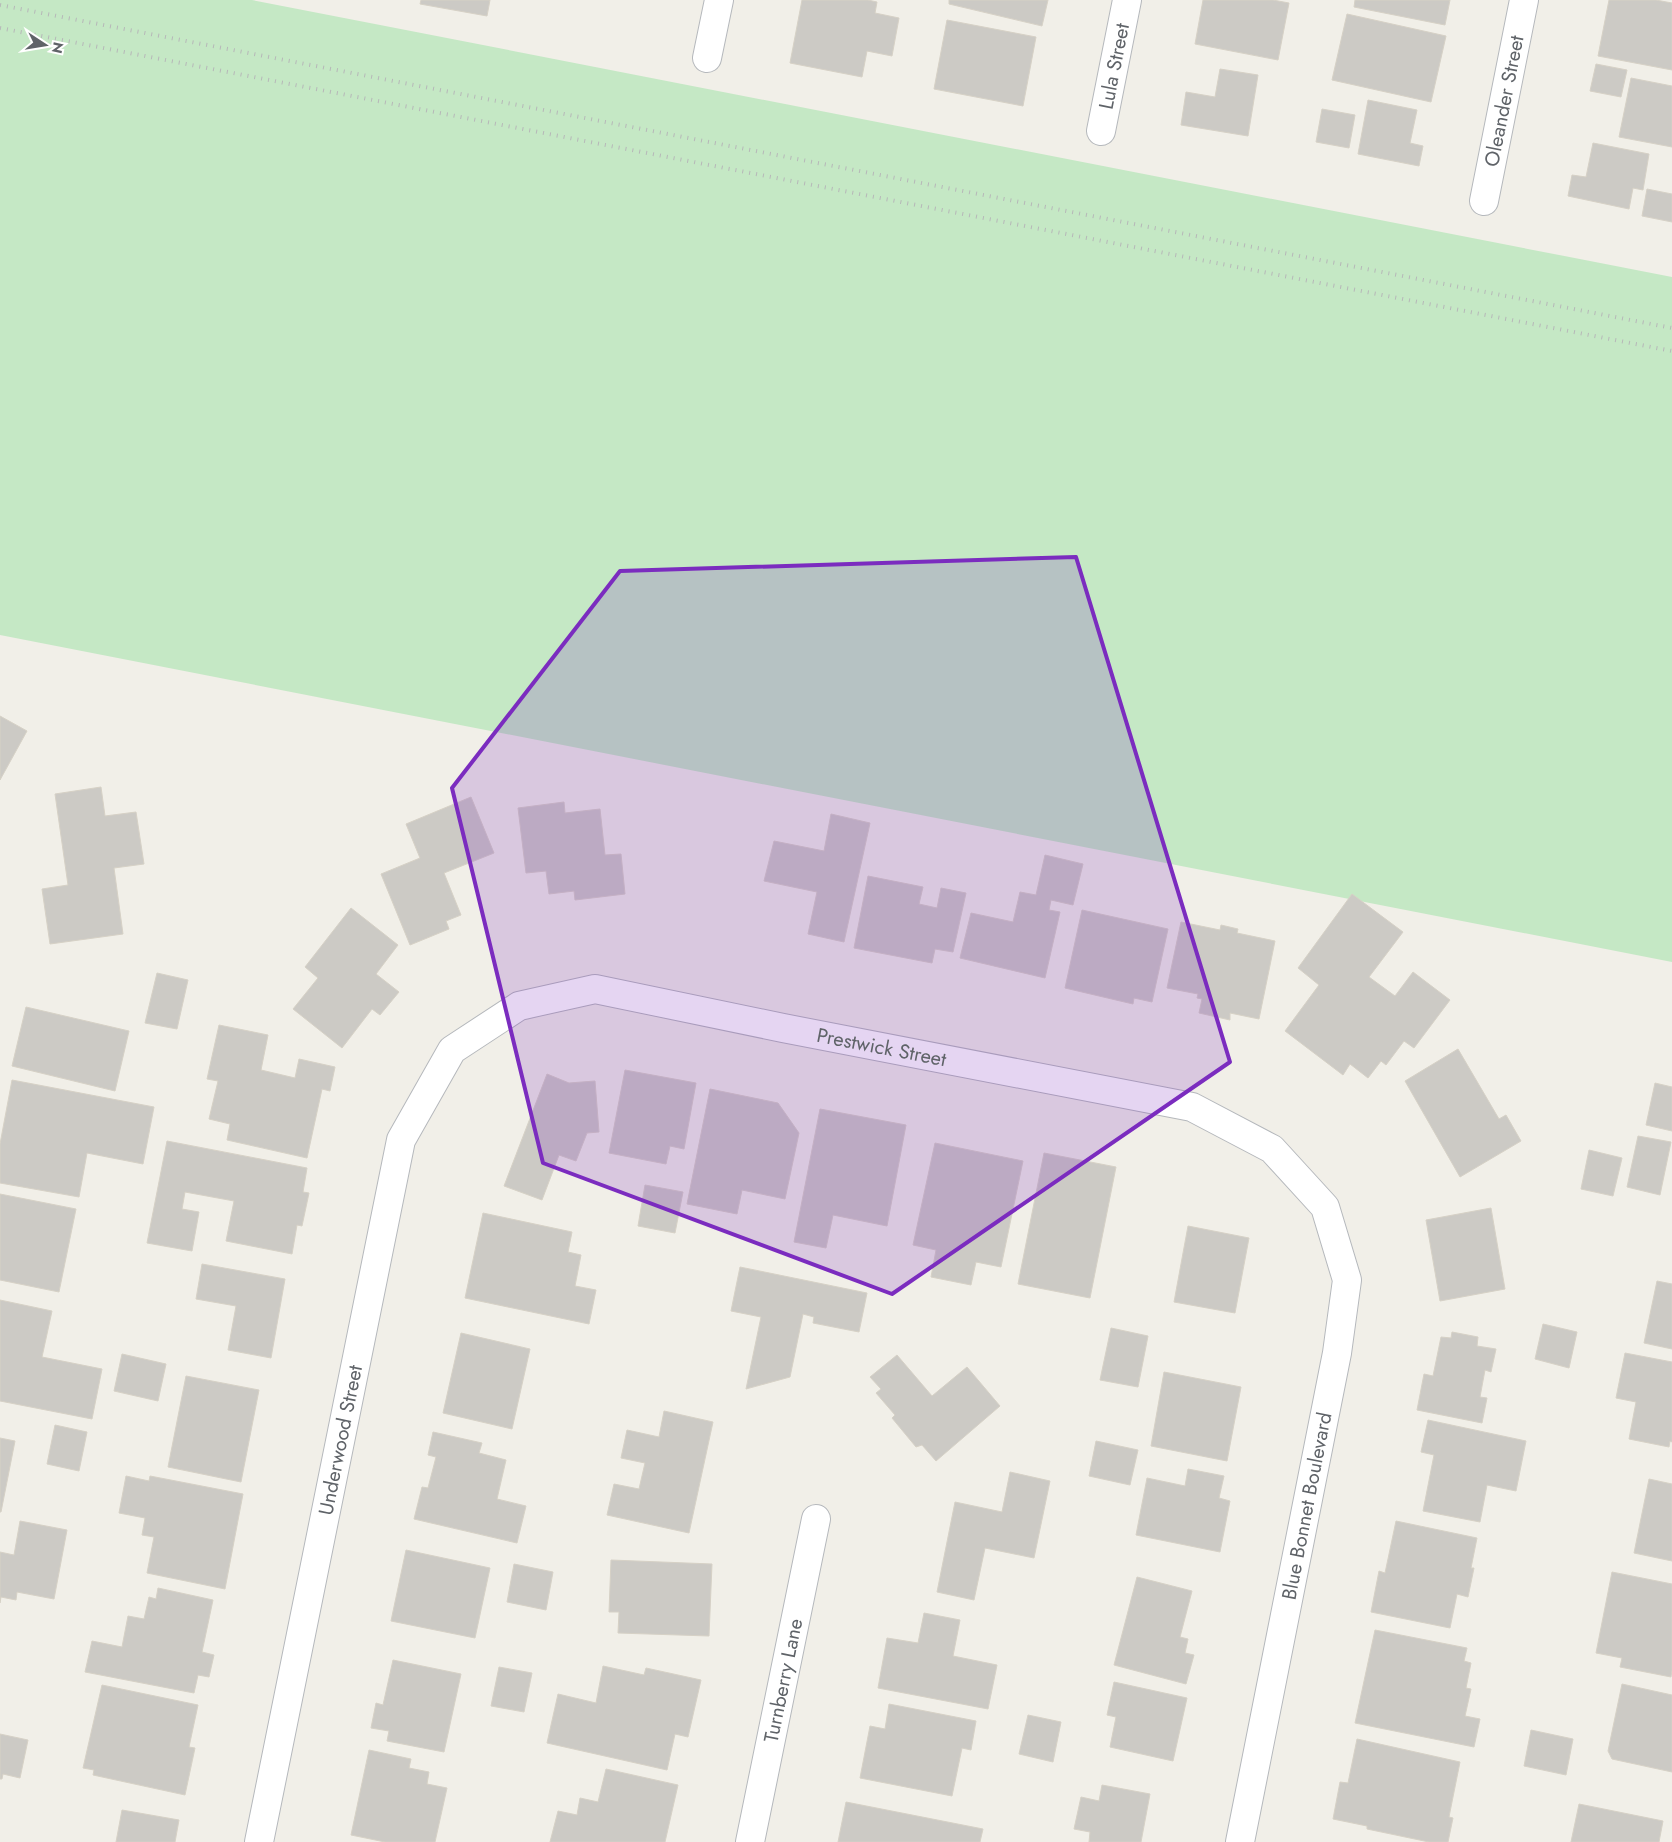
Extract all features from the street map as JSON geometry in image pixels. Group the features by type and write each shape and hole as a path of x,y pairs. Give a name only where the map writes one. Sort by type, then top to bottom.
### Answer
{"street":[{"path":"707,58 718,0"},
{"name":"Lula Street","path":"1101,131 1126,0"},
{"name":"Oleander Street","path":"1484,201 1524,0"},
{"name":"Prestwick Street","path":"452,1050 519,1006 595,989 783,1028 1192,1107 1272,1149 1301,1180"},
{"name":"Underwood Street","path":"259,1842 401,1140 452,1050"},
{"name":"Blue Bonnet Boulevard","path":"1240,1842 1337,1353 1347,1280 1325,1207 1301,1180"},
{"name":"Turnberry Lane","path":"750,1842 816,1519"}],"highlighted area":[{"path":"1076,557 1230,1062 892,1294 543,1163 452,788 620,571"}],"green space":[{"path":"0,0 252,0 1672,277 1672,962 0,635"}],"building":[{"path":"421,0 490,0 487,16 420,4"},
{"path":"802,0 868,0 877,2 875,13 899,18 892,56 867,51 862,77 790,63"},
{"path":"949,0 1048,0 1042,26 949,4"},
{"path":"1203,0 1273,0 1289,3 1278,60 1195,44"},
{"path":"1355,0 1450,0 1445,25 1354,7"},
{"path":"1609,0 1656,0 1672,3 1672,70 1598,56"},
{"path":"1347,14 1446,36 1431,102 1332,80"},
{"path":"947,20 1036,37 1023,106 934,89"},
{"path":"1596,64 1627,70 1621,97 1590,91"},
{"path":"1220,69 1258,75 1248,136 1181,125 1186,92 1215,97"},
{"path":"1631,78 1672,86 1672,147 1619,137"},
{"path":"1368,100 1417,110 1410,143 1423,146 1419,166 1358,154"},
{"path":"1322,109 1355,115 1349,148 1316,142"},
{"path":"1593,143 1649,154 1643,190 1633,188 1629,209 1568,196 1572,175 1586,177"},
{"path":"1647,189 1672,194 1672,222 1642,216"},
{"path":"0,716 27,731 0,780"},
{"path":"101,787 105,816 136,812 144,864 114,868 123,934 50,944 42,889 68,885 55,794"},
{"path":"471,797 494,853 444,873 461,915 446,921 449,929 410,945 381,874 420,858 406,824"},
{"path":"564,802 565,813 600,809 605,855 621,854 625,894 575,900 574,891 549,894 546,871 526,873 518,808"},
{"path":"831,814 870,823 844,942 808,934 817,892 764,881 774,841 824,851"},
{"path":"1045,855 1083,864 1073,905 1051,900 1049,910 1060,912 1045,978 960,958 971,913 1013,922 1020,892 1036,895"},
{"path":"868,876 923,887 919,904 937,908 941,888 966,893 953,952 935,949 932,963 854,948"},
{"path":"1352,894 1403,932 1369,977 1395,996 1413,972 1450,1000 1414,1048 1404,1041 1386,1065 1381,1061 1368,1078 1350,1064 1343,1075 1285,1031 1319,985 1298,968"},
{"path":"351,908 398,945 376,974 399,992 380,1015 372,1009 342,1048 293,1009 318,978 305,967"},
{"path":"1082,910 1168,929 1152,1002 1134,998 1133,1004 1065,988"},
{"path":"1181,922 1220,930 1221,925 1238,929 1237,933 1275,941 1259,1019 1230,1013 1230,1020 1199,1013 1202,999 1197,998 1198,994 1167,988"},
{"path":"157,973 188,980 177,1029 145,1023"},
{"path":"26,1007 129,1031 115,1091 12,1066"},
{"path":"219,1025 268,1035 261,1070 295,1078 299,1059 335,1067 330,1091 322,1089 307,1158 227,1140 230,1124 209,1119 218,1081 207,1079"},
{"path":"1458,1049 1499,1119 1506,1115 1521,1141 1460,1177 1405,1081"},
{"path":"625,1070 696,1083 684,1149 670,1146 666,1164 609,1153"},
{"path":"547,1074 569,1083 595,1081 599,1132 587,1133 576,1161 559,1155 542,1200 504,1186"},
{"path":"12,1080 154,1107 143,1164 87,1153 79,1197 0,1183 0,1144"},
{"path":"1655,1083 1672,1087 1672,1131 1646,1125"},
{"path":"710,1089 778,1103 799,1133 785,1199 742,1190 737,1214 687,1204"},
{"path":"820,1109 906,1125 887,1226 833,1215 826,1248 794,1242"},
{"path":"1638,1136 1671,1142 1660,1195 1627,1187"},
{"path":"167,1141 307,1168 303,1192 309,1193 302,1226 297,1225 292,1254 226,1241 234,1201 185,1192 182,1209 199,1212 192,1251 147,1243"},
{"path":"935,1143 1023,1161 1001,1267 976,1262 971,1285 931,1277 936,1250 913,1245"},
{"path":"1589,1150 1622,1158 1613,1196 1581,1189"},
{"path":"1044,1153 1116,1167 1090,1298 1018,1284"},
{"path":"645,1185 683,1192 675,1233 638,1226"},
{"path":"0,1194 76,1209 59,1292 0,1280"},
{"path":"1491,1208 1505,1289 1440,1301 1426,1220"},
{"path":"483,1213 572,1232 568,1252 581,1255 575,1286 596,1290 589,1324 465,1298"},
{"path":"1188,1226 1249,1238 1235,1313 1174,1302"},
{"path":"202,1264 285,1279 271,1358 228,1350 236,1306 196,1299"},
{"path":"740,1267 867,1293 859,1332 813,1323 814,1317 803,1314 790,1377 746,1389 761,1317 731,1311"},
{"path":"1657,1281 1672,1284 1672,1349 1644,1343"},
{"path":"0,1300 52,1311 42,1357 102,1369 92,1419 0,1401"},
{"path":"1543,1324 1577,1332 1569,1368 1535,1359"},
{"path":"1111,1328 1148,1336 1138,1387 1100,1380"},
{"path":"1452,1332 1478,1337 1477,1346 1496,1349 1491,1372 1485,1370 1480,1397 1487,1398 1482,1423 1417,1410 1424,1374 1433,1376 1441,1337 1451,1338"},
{"path":"461,1333 530,1349 512,1429 443,1413"},
{"path":"1625,1353 1672,1362 1672,1442 1670,1441 1669,1447 1629,1439 1636,1402 1616,1398"},
{"path":"122,1354 166,1364 158,1401 114,1391"},
{"path":"897,1355 932,1396 967,1367 1000,1406 936,1461 922,1445 916,1447 892,1418 895,1415 876,1393 881,1389 870,1377"},
{"path":"1164,1372 1241,1387 1227,1461 1151,1446"},
{"path":"186,1376 259,1390 241,1482 168,1467"},
{"path":"664,1411 713,1422 689,1533 607,1515 614,1484 639,1489 645,1463 621,1458 627,1430 659,1437"},
{"path":"1428,1420 1526,1441 1516,1491 1487,1485 1480,1522 1423,1511 1434,1455 1421,1452"},
{"path":"55,1425 87,1432 79,1471 47,1464"},
{"path":"433,1432 482,1443 479,1453 506,1460 497,1499 526,1506 517,1543 414,1519 422,1487 428,1488 436,1457 428,1455"},
{"path":"0,1438 15,1441 1,1512 0,1512"},
{"path":"1096,1441 1138,1450 1130,1485 1089,1476"},
{"path":"1188,1469 1224,1476 1219,1498 1230,1501 1220,1552 1136,1535 1147,1478 1185,1486"},
{"path":"1010,1472 1050,1481 1034,1558 985,1548 974,1600 937,1592 955,1502 1002,1512"},
{"path":"126,1476 149,1481 150,1476 243,1494 225,1589 147,1573 154,1537 142,1535 145,1518 119,1513"},
{"path":"1649,1479 1672,1484 1672,1561 1634,1553"},
{"path":"20,1521 67,1530 54,1599 17,1592 16,1600 1,1597 0,1603 0,1552 14,1555"},
{"path":"1396,1521 1477,1538 1471,1568 1474,1568 1468,1597 1457,1594 1450,1628 1371,1612 1379,1571 1385,1573"},
{"path":"406,1550 490,1568 475,1638 391,1621"},
{"path":"611,1560 712,1564 709,1636 618,1633 619,1612 609,1612"},
{"path":"514,1564 553,1572 546,1610 507,1602"},
{"path":"1612,1572 1672,1584 1671,1677 1620,1667 1622,1658 1596,1653"},
{"path":"1137,1577 1192,1591 1180,1637 1188,1639 1185,1653 1194,1655 1186,1684 1114,1665"},
{"path":"158,1588 213,1600 202,1652 214,1655 209,1677 198,1675 194,1693 85,1672 92,1641 122,1647 128,1616 144,1619 149,1597 156,1599"},
{"path":"924,1613 960,1620 953,1656 997,1665 988,1709 878,1688 887,1638 918,1643"},
{"path":"1375,1630 1467,1648 1464,1661 1471,1663 1466,1688 1471,1689 1465,1716 1480,1719 1474,1747 1355,1723"},
{"path":"393,1660 461,1674 444,1752 387,1741 389,1731 371,1728 376,1703 383,1705"},
{"path":"603,1666 644,1675 646,1668 701,1680 688,1737 675,1734 667,1770 547,1743 558,1694 596,1703"},
{"path":"499,1667 532,1673 524,1712 491,1706"},
{"path":"1114,1682 1187,1698 1173,1761 1110,1747 1116,1717 1107,1715"},
{"path":"1622,1684 1672,1695 1672,1772 1612,1759 1608,1751"},
{"path":"102,1685 198,1705 189,1747 195,1748 185,1795 93,1775 94,1770 83,1768"},
{"path":"889,1704 976,1721 971,1750 962,1748 952,1796 860,1778 870,1726 885,1729"},
{"path":"1028,1715 1061,1722 1053,1762 1019,1754"},
{"path":"1531,1730 1573,1739 1566,1775 1524,1766"},
{"path":"0,1734 28,1740 20,1778 3,1774 2,1779 0,1779"},
{"path":"1357,1739 1460,1762 1449,1817 1453,1818 1448,1842 1429,1842 1367,1829 1367,1826 1333,1819 1340,1782 1348,1783"},
{"path":"369,1750 411,1759 409,1768 429,1772 427,1784 447,1788 435,1842 385,1842 351,1835"},
{"path":"606,1769 678,1785 665,1842 550,1842 558,1811 577,1815 580,1798 598,1802"},
{"path":"1102,1785 1150,1794 1141,1842 1089,1842 1090,1832 1074,1829 1081,1797 1099,1801"},
{"path":"846,1802 983,1829 980,1842 838,1842"},
{"path":"1579,1804 1663,1821 1659,1842 1571,1842"},
{"path":"122,1810 179,1820 175,1842 116,1842"}],"railway":[{"path":"0,5 1672,328"},
{"path":"0,28 1672,351"}]}
